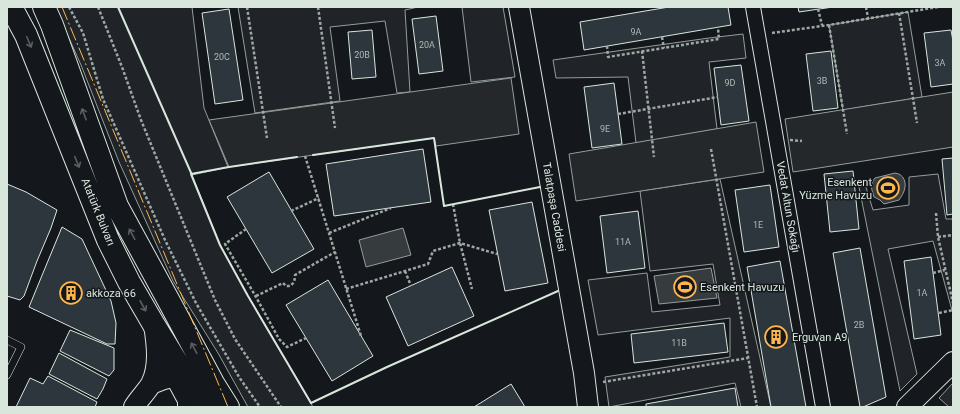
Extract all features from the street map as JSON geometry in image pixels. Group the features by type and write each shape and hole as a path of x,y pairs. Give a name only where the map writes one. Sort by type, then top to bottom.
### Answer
{"main road":[{"name":"Atatürk Bulvarı","path":"11,7 26,34 108,240 129,282 154,325 178,375 206,407"},
{"name":"Atatürk Bulvarı","path":"44,7 52,25 117,206 213,383 228,407"},
{"path":"178,375 195,374 210,380 213,383"}],"street":[{"name":"Talatpaşa Caddesi","path":"519,7 584,373 588,407"},
{"name":"Vedat Altun Sokağı","path":"753,7 823,407"},
{"path":"134,407 151,384 156,368 157,346 154,325"},
{"path":"157,360 164,363 178,375 185,401 185,407"},
{"path":"907,407 953,362"},
{"path":"151,384 178,375"}],"lane":[{"path":"7,340 20,347 7,375"}],"path":[{"path":"69,7 82,33 103,99 165,240 196,303 239,377 260,407"},
{"path":"98,7 141,120 215,300 235,339 281,407"},
{"path":"247,7 267,138"},
{"path":"318,7 335,128"},
{"path":"866,7 868,18"},
{"path":"758,36 916,9 938,7"},
{"path":"818,9 822,25"},
{"path":"899,13 917,123"},
{"path":"829,25 848,134"},
{"path":"607,46 608,57 720,39 718,28"},
{"path":"662,37 664,48"},
{"path":"642,51 654,157"},
{"path":"618,114 718,97"},
{"path":"711,149 757,407"},
{"path":"306,156 361,336"},
{"path":"291,211 318,198"},
{"path":"453,204 460,243 472,289"},
{"path":"329,233 391,208"},
{"path":"936,213 938,237 953,303"},
{"path":"246,229 225,244 279,339 287,348 306,338"},
{"path":"938,237 953,235"},
{"path":"346,288 428,264 434,251 460,243 497,254"},
{"path":"256,297 283,283 286,286 290,286 295,279 295,274 335,252"},
{"path":"933,272 945,270"},
{"path":"405,271 411,286"},
{"path":"939,313 953,310"},
{"path":"585,385 748,358"}],"shaded area":[{"path":"55,7 192,7 204,108 228,167 192,175 220,245 313,407 248,407 218,353 173,281 119,162 81,65"},
{"path":"238,7 418,7 405,10 410,92 397,93 385,21 330,27 340,101 255,113"},
{"path":"462,7 503,7 515,77 471,82"},
{"path":"908,12 922,97 843,110 829,25"},
{"path":"743,34 746,58 709,62 717,129 636,143 628,77 556,78 553,60"},
{"path":"511,78 519,134 436,146 434,138 229,167 209,120"},
{"path":"953,92 953,147 793,172 785,119"},
{"path":"756,122 764,172 576,201 569,154"},
{"name":"Esenkent Yüzme Havuzu","path":"895,173 901,175 904,179 905,185 903,194 899,200 884,204 874,197 872,183 875,178"},
{"path":"938,174 946,219 953,219 953,314 933,241 888,249 917,374 900,391 859,187 865,184 873,210 909,205 909,177"},
{"path":"720,179 771,407 741,407 735,383 609,407 605,377 730,357 730,318 598,335 588,280 647,273 652,312 720,305 713,264 650,271 640,191"},
{"path":"403,228 411,255 366,267 359,240"},
{"name":"Esenkent Havuzu","path":"711,268 717,298 659,304 654,276"},
{"path":"953,383 953,407 949,407 939,398"}],"building":[{"path":"669,7 728,7 731,25 584,50 580,22"},
{"path":"798,7 833,7 799,12"},
{"path":"229,9 243,100 215,104 202,13"},
{"path":"436,16 443,71 419,74 412,19"},
{"path":"372,30 376,77 352,79 348,32"},
{"path":"951,30 953,41 953,84 931,87 924,33"},
{"path":"831,51 838,108 813,111 806,54"},
{"path":"741,65 749,121 721,125 714,68"},
{"path":"614,83 622,144 592,148 584,87"},
{"path":"423,149 431,202 334,216 326,164"},
{"path":"953,158 953,214 947,215 942,159"},
{"path":"853,171 859,229 830,232 824,174"},
{"path":"269,172 314,249 272,273 227,197"},
{"path":"7,184 26,192 57,210 24,296 20,300 7,296"},
{"path":"770,185 779,247 744,252 735,190"},
{"path":"532,202 548,283 505,291 489,210"},
{"path":"638,211 645,268 607,273 600,216"},
{"name":"akkoza 66","path":"62,227 82,239 111,301 116,323 115,344 107,344 29,307"},
{"path":"860,248 886,397 863,407 860,407 833,253"},
{"path":"931,257 941,335 914,339 904,261"},
{"name":"Erguvan A9","path":"780,261 806,407 771,407 747,267"},
{"path":"452,267 474,316 408,346 386,297"},
{"path":"328,280 373,356 332,381 286,305"},
{"path":"724,323 728,352 634,363 631,334"},
{"path":"70,330 114,348 114,370 109,376 60,351"},
{"path":"59,353 107,379 97,399 49,374"},
{"path":"48,376 97,402 95,407 16,407 30,378 43,384"},
{"path":"511,384 525,407 474,407"},
{"path":"735,388 738,407 646,407 646,404"}],"wall":[{"path":"118,7 192,175"},
{"path":"313,155 434,138 444,206 540,187"},
{"path":"297,157 191,174 220,245 311,403 387,367 558,291"}],"power":[{"path":"62,7 228,407"}],"place":[{"name":"Esenkent Yüzme Havuzu","path":"888,188"},
{"name":"Esenkent Havuzu","path":"685,287"},
{"name":"akkoza 66","path":"71,293"},
{"name":"Erguvan A9","path":"776,337"}]}
